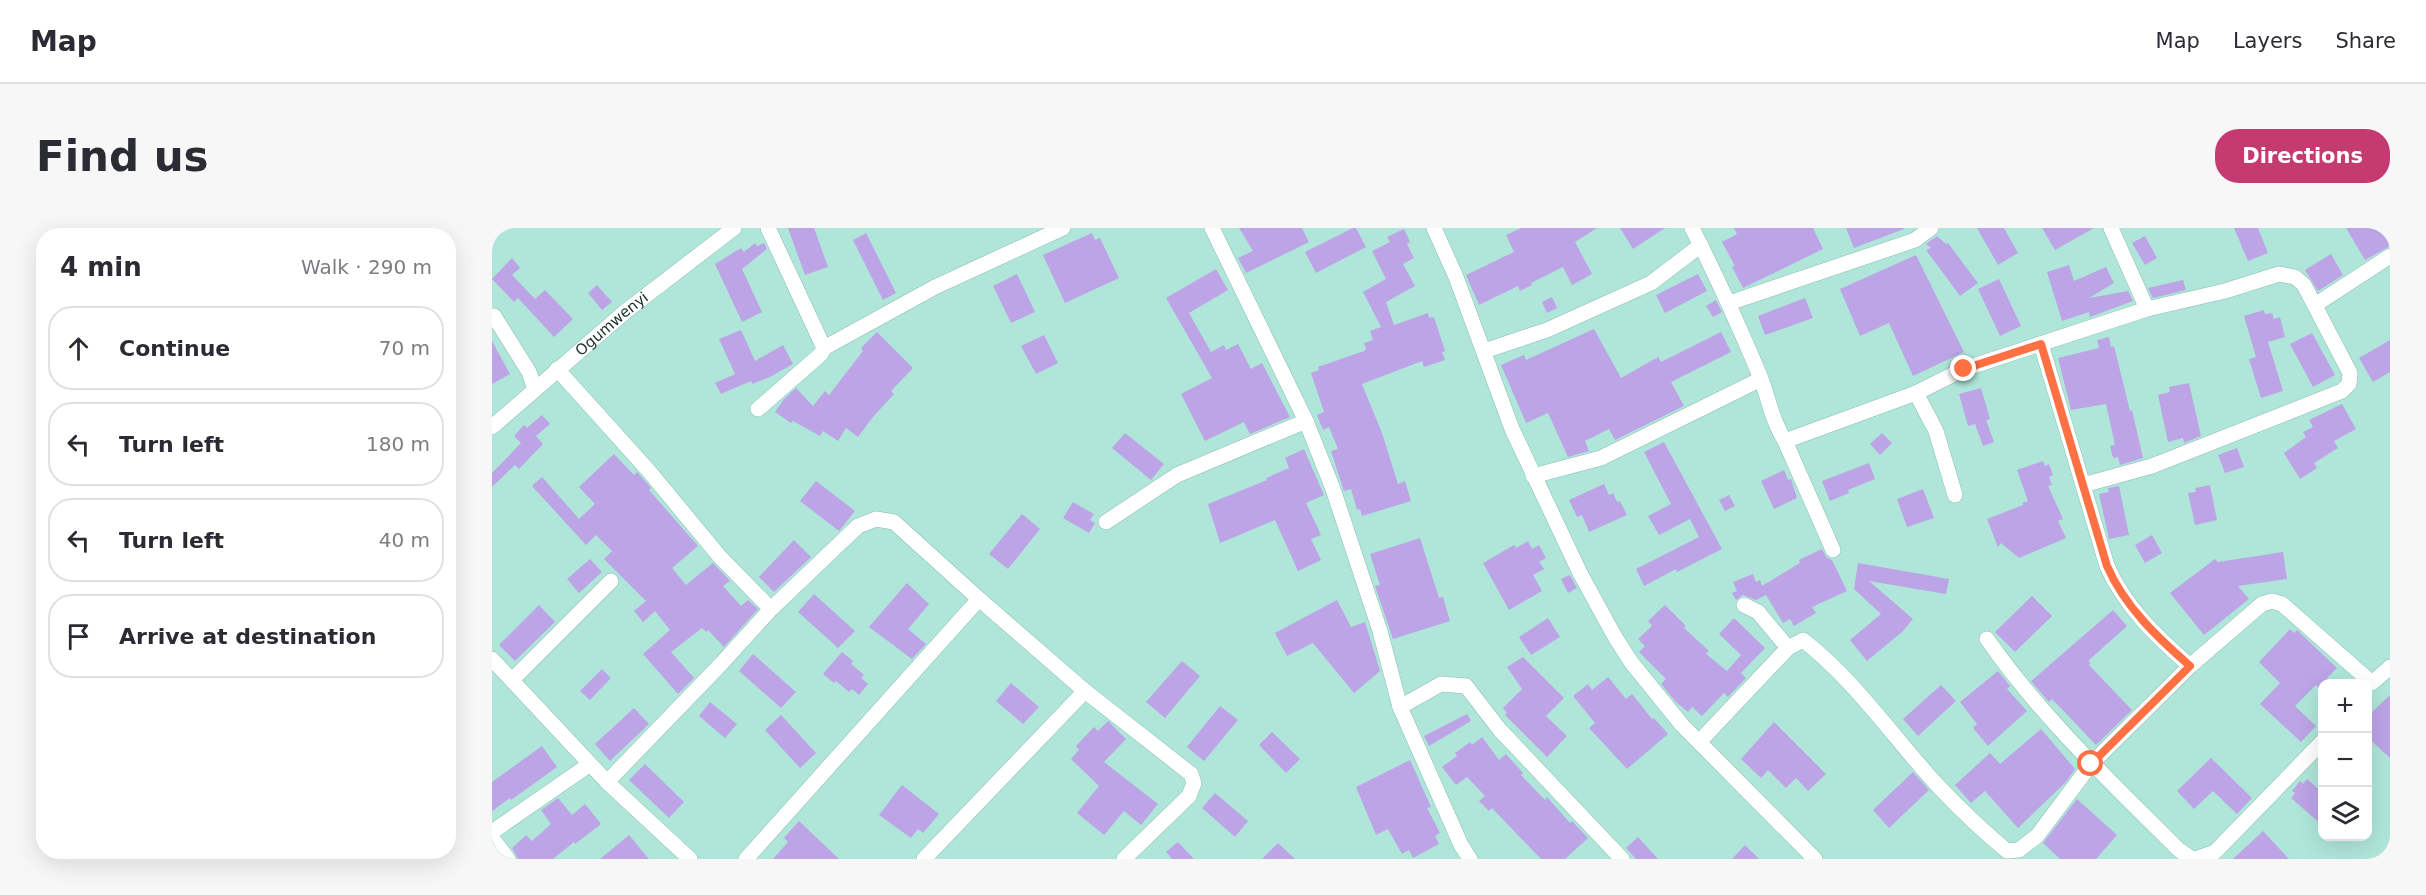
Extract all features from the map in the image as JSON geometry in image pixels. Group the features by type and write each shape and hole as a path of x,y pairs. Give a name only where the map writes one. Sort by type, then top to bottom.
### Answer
{"street":[{"name":"Ogumwenyi","path":"492,427 626,311 735,228"},
{"path":"768,228 824,348"},
{"path":"758,409 821,354 824,348 935,287 1063,228"},
{"path":"1070,228 1075,228"},
{"path":"1212,228 1306,421 1333,489 1376,620 1400,707 1461,844 1470,859"},
{"path":"1434,228 1456,277 1512,429 1580,573 1615,637 1682,725 1815,859"},
{"path":"1692,228 1729,303 1761,379 1776,427 1785,441 1833,550"},
{"path":"1729,303 1915,240 1931,228"},
{"path":"2111,228 2147,309"},
{"path":"1484,351 1547,330 1651,283 1701,246"},
{"path":"2315,305 2390,256"},
{"path":"1785,441 1916,393 1964,369 2147,309 2225,291 2278,274 2295,278 2304,285 2350,373 2349,384 2342,392 2152,466 2083,486"},
{"path":"494,315 530,372 535,389"},
{"path":"2041,344 2107,566 2116,586 2153,633 2190,666"},
{"path":"557,369 648,470 720,557 771,609"},
{"path":"1533,476 1601,458 1761,379"},
{"path":"1916,393 1936,431 1955,495"},
{"path":"1106,522 1177,475 1306,421"},
{"path":"607,782 771,609 858,526 876,519 894,522 1085,691 1191,774 1194,783 1189,796 1124,859"},
{"path":"512,680 610,581"},
{"path":"746,859 979,599"},
{"path":"1699,742 1788,648 1803,640 1818,651 1874,709 1940,788 2007,851 2019,850 2037,836 2091,764 2190,666 2262,604 2272,601 2282,604 2362,679"},
{"path":"1744,605 1758,612 1788,648"},
{"path":"1987,639 2047,717 2091,764 2179,850 2194,859 2215,852 2318,746"},
{"path":"492,659 607,782 690,859"},
{"path":"2372,684 2390,667"},
{"path":"1400,707 1441,684 1466,686 1500,730 1622,859"},
{"path":"924,859 1085,691"},
{"path":"492,832 590,764"},
{"path":"492,838 508,859"}],"building":[{"path":"788,228 814,228 828,267 805,275"},
{"path":"1239,228 1302,228 1309,242 1246,273 1238,258 1253,251"},
{"path":"1356,228 1366,247 1316,273 1305,252"},
{"path":"1521,228 1597,228 1575,242 1592,274 1572,285 1563,267 1520,291 1518,286 1479,305 1466,275 1514,252 1506,235"},
{"path":"1620,228 1665,228 1633,249"},
{"path":"1734,228 1813,228 1823,249 1743,288 1732,267 1735,266 1722,242 1737,234"},
{"path":"1846,228 1904,228 1904,229 1854,248"},
{"path":"1977,228 2004,228 2018,253 1998,265"},
{"path":"2042,228 2094,228 2055,250"},
{"path":"2234,228 2258,228 2268,253 2248,261"},
{"path":"2346,228 2390,228 2390,246 2365,260"},
{"path":"1404,229 1410,242 1407,244 1414,258 1403,264 1415,286 1386,302 1394,325 1428,313 1429,318 1434,317 1445,351 1442,352 1445,360 1424,367 1422,361 1362,384 1382,433 1398,484 1405,481 1411,501 1362,516 1360,509 1357,510 1351,489 1344,491 1331,451 1338,449 1329,427 1323,430 1317,415 1324,412 1311,373 1319,370 1318,367 1364,351 1366,349 1364,343 1373,340 1370,331 1381,327 1363,292 1386,279 1372,251 1390,242 1387,237"},
{"path":"866,233 896,293 883,300 853,240"},
{"path":"1092,233 1095,240 1100,238 1119,278 1065,303 1043,255"},
{"path":"1937,236 1946,244 1948,243 1978,283 1960,296 1926,250 1931,248 1926,244"},
{"path":"2145,236 2157,258 2145,265 2132,243"},
{"path":"755,243 757,246 764,243 767,249 742,269 762,312 742,322 715,264 741,248 744,252"},
{"path":"2331,254 2343,275 2318,291 2305,270"},
{"path":"1916,255 1964,352 1913,376 1889,323 1860,336 1840,289"},
{"path":"512,258 520,268 512,275 535,299 545,290 573,319 554,337 518,298 514,302 492,279"},
{"path":"2069,265 2074,281 2106,267 2114,283 2089,298 2128,291 2133,301 2090,317 2089,312 2062,321 2047,272"},
{"path":"1216,269 1228,290 1189,313 1211,352 1224,345 1226,350 1238,344 1251,369 1262,363 1290,417 1250,434 1244,422 1205,441 1181,394 1212,378 1166,298"},
{"path":"1017,274 1035,312 1011,323 993,286"},
{"path":"1698,274 1707,291 1665,313 1656,295"},
{"path":"1999,279 2021,326 2000,336 1978,289"},
{"path":"2183,280 2186,290 2153,298 2148,288"},
{"path":"597,285 612,302 602,310 588,293"},
{"path":"1552,297 1557,308 1547,313 1542,302"},
{"path":"1805,298 1813,318 1765,335 1758,316"},
{"path":"1716,300 1722,312 1713,317 1706,306"},
{"path":"2264,310 2265,314 2272,313 2274,319 2280,317 2285,337 2268,342 2283,391 2261,398 2249,359 2256,357 2244,316"},
{"path":"1594,329 1621,378 1658,357 1661,362 1721,332 1731,352 1671,382 1684,406 1615,440 1609,429 1585,441 1589,451 1568,457 1548,413 1526,423 1501,365 1524,355 1526,360"},
{"path":"741,330 755,361 783,345 793,364 770,377 752,384 751,381 721,394 715,383 735,374 719,339"},
{"path":"877,332 913,368 891,391 894,394 858,437 846,428 838,441 823,431 820,436 793,421 791,423 775,412 796,388 813,406 825,391 829,395 863,351 861,348"},
{"path":"2312,333 2335,375 2313,387 2290,344"},
{"path":"1044,335 1058,363 1036,374 1021,346"},
{"path":"2109,337 2111,347 2114,346 2130,411 2132,410 2143,458 2120,465 2118,457 2113,458 2110,446 2115,445 2106,404 2071,410 2058,358 2099,348 2097,340"},
{"path":"2390,340 2390,372 2373,382 2359,358"},
{"path":"492,341 510,374 492,384"},
{"path":"2189,383 2201,436 2184,443 2183,438 2168,442 2158,395 2170,392 2169,387"},
{"path":"1981,388 1990,419 1986,420 1994,442 1983,446 1975,424 1968,426 1959,394"},
{"path":"2342,404 2356,429 2334,441 2338,448 2314,463 2317,468 2300,479 2284,453 2306,437 2303,432 2313,427 2309,420"},
{"path":"542,415 550,424 536,436 543,444 519,469 515,465 492,487 492,473 521,443 514,436 524,425 527,428"},
{"path":"1125,433 1164,464 1151,480 1112,448"},
{"path":"1882,433 1892,443 1880,455 1870,444"},
{"path":"1664,442 1722,549 1644,586 1636,569 1699,537 1690,519 1659,535 1648,516 1671,504 1644,452"},
{"path":"2237,448 2244,467 2225,473 2218,455"},
{"path":"1304,449 1324,495 1306,503 1321,535 1311,539 1321,560 1298,571 1275,520 1220,543 1208,504 1267,480 1266,478 1289,468 1285,458"},
{"path":"614,454 634,475 637,472 651,488 649,490 698,546 672,568 686,585 713,563 730,581 723,586 741,606 748,600 758,609 724,647 708,630 706,632 702,628 671,652 694,678 678,694 643,654 670,630 655,611 643,622 634,611 646,601 604,559 612,551 596,535 586,545 532,486 542,477 579,519 595,504 579,487"},
{"path":"2043,461 2045,466 2049,464 2053,475 2049,477 2052,485 2048,486 2063,519 2058,521 2066,538 2019,558 2001,543 1998,547 1987,519 2028,501 2017,470"},
{"path":"1869,463 1875,479 1848,490 1849,493 1830,501 1822,481"},
{"path":"1784,470 1788,480 1791,479 1797,498 1774,509 1761,481"},
{"path":"816,481 855,511 839,531 800,501"},
{"path":"1604,484 1609,495 1613,493 1617,502 1620,501 1627,515 1589,532 1582,515 1577,517 1569,500"},
{"path":"2210,485 2217,520 2195,525 2188,493 2196,492 2195,488"},
{"path":"2119,486 2129,535 2109,539 2099,494 2109,492 2108,488"},
{"path":"1923,489 1934,518 1907,527 1897,499"},
{"path":"1729,495 1735,506 1725,511 1719,500"},
{"path":"1073,502 1094,514 1090,520 1095,523 1089,533 1063,518"},
{"path":"1022,514 1040,529 1008,569 989,554"},
{"path":"2152,535 2162,553 2145,563 2135,545"},
{"path":"1420,538 1439,598 1443,597 1450,621 1393,639 1375,586 1380,585 1370,554"},
{"path":"794,540 811,557 774,592 759,577"},
{"path":"1528,541 1532,549 1539,545 1546,558 1539,562 1544,569 1533,575 1542,591 1509,610 1483,563 1514,545 1516,548"},
{"path":"1822,549 1827,558 1832,560 1847,591 1812,607 1816,613 1794,626 1790,619 1783,623 1766,595 1756,600 1743,595 1736,600 1732,593 1737,591 1733,582 1753,574 1756,582 1760,580 1762,586 1800,563 1799,560"},
{"path":"2283,552 2287,579 2238,586 2249,599 2204,635 2170,593 2215,559 2218,562"},
{"path":"590,559 602,572 579,593 567,579"},
{"path":"1858,563 1949,579 1946,594 1869,581 1913,619 1903,631 1867,661 1850,640 1881,614 1854,589"},
{"path":"1570,575 1577,588 1568,593 1561,579"},
{"path":"907,583 929,604 908,629 926,644 912,659 869,627"},
{"path":"814,594 855,631 838,648 798,612"},
{"path":"2032,596 2052,616 2015,652 1995,632"},
{"path":"1337,600 1351,627 1365,622 1380,671 1354,693 1313,643 1287,656 1275,633"},
{"path":"539,605 555,622 515,661 499,645"},
{"path":"1665,605 1686,626 1684,628 1709,651 1706,654 1727,671 1741,655 1719,634 1734,618 1765,648 1741,673 1746,678 1728,697 1724,693 1702,716 1692,707 1688,712 1676,702 1661,684 1666,679 1639,652 1645,646 1638,639 1652,626 1648,621"},
{"path":"2113,610 2127,626 2088,661 2091,663 2089,665 2132,710 2096,745 2052,699 2049,702 2031,681"},
{"path":"1548,618 1560,637 1531,655 1519,637"},
{"path":"2290,629 2294,633 2297,630 2337,668 2328,679 2318,679 2318,687 2316,685 2295,706 2316,726 2301,742 2260,704 2280,683 2259,662"},
{"path":"842,652 853,661 851,664 864,675 861,678 868,684 859,695 852,689 849,692 823,674"},
{"path":"753,654 796,692 781,708 739,671"},
{"path":"1523,657 1564,698 1546,716 1567,736 1547,757 1505,715 1507,713 1503,708 1522,689 1507,667"},
{"path":"1182,661 1200,676 1165,718 1146,702"},
{"path":"602,669 611,678 590,700 580,691"},
{"path":"1998,671 2010,686 2007,689 2027,711 1988,746 1973,728 1977,724 1960,702"},
{"path":"1608,677 1626,699 1632,694 1652,719 1654,718 1668,734 1627,769 1589,728 1595,723 1573,696 1588,684 1592,690"},
{"path":"1011,683 1039,707 1023,724 996,701"},
{"path":"1941,685 1956,701 1918,736 1903,719"},
{"path":"2390,695 2390,758 2372,742 2372,712"},
{"path":"710,702 737,724 725,738 699,716"},
{"path":"1220,706 1238,720 1204,761 1187,747"},
{"path":"634,708 649,724 610,761 595,744"},
{"path":"1467,714 1471,721 1429,746 1424,736"},
{"path":"781,715 816,753 800,768 765,730"},
{"path":"1108,721 1126,739 1104,762 1158,804 1141,825 1124,811 1104,835 1077,813 1099,786 1071,759 1079,750 1076,746 1094,727 1098,731"},
{"path":"1774,722 1826,774 1808,791 1796,778 1786,788 1768,770 1761,778 1741,759"},
{"path":"2041,729 2075,769 2066,782 2018,828 1985,791 1971,803 1955,785 1990,753 2000,764"},
{"path":"1272,732 1300,759 1286,773 1259,745"},
{"path":"1482,737 1499,760 1506,754 1523,773 1521,775 1545,800 1547,797 1570,823 1572,821 1588,838 1565,859 1541,859 1492,808 1489,811 1479,801 1485,796 1467,777 1456,785 1442,767 1457,756 1455,753 1470,742 1472,745"},
{"path":"542,746 557,767 492,811 492,782"},
{"path":"2211,758 2252,798 2237,814 2213,791 2194,809 2177,791"},
{"path":"1410,760 1431,807 1427,808 1440,833 1435,836 1439,844 1413,858 1409,850 1402,854 1388,829 1376,835 1356,787"},
{"path":"645,764 684,802 669,818 629,780"},
{"path":"1913,772 1929,790 1889,828 1873,810"},
{"path":"2307,779 2318,789 2318,822 2291,798 2295,793 2292,791 2300,781 2303,784"},
{"path":"902,785 939,814 923,833 918,829 911,838 879,815"},
{"path":"1215,793 1248,821 1235,837 1202,808"},
{"path":"558,798 572,815 585,804 601,824 553,859 518,859 512,848 526,835 532,841 551,824 541,810"},
{"path":"2077,799 2117,835 2096,859 2060,859 2043,843"},
{"path":"799,821 839,859 773,859 788,842 784,838"},
{"path":"2263,831 2289,859 2233,859"},
{"path":"629,835 649,859 600,859"},
{"path":"1638,837 1658,859 1636,859 1626,848"},
{"path":"1178,842 1194,859 1172,859 1166,852"},
{"path":"1278,843 1295,859 1262,859"},
{"path":"1745,845 1759,859 1732,859"}],"route":[{"path":"1964,369 2041,344 2107,566 2116,586 2153,633 2190,666 2091,764"}]}
